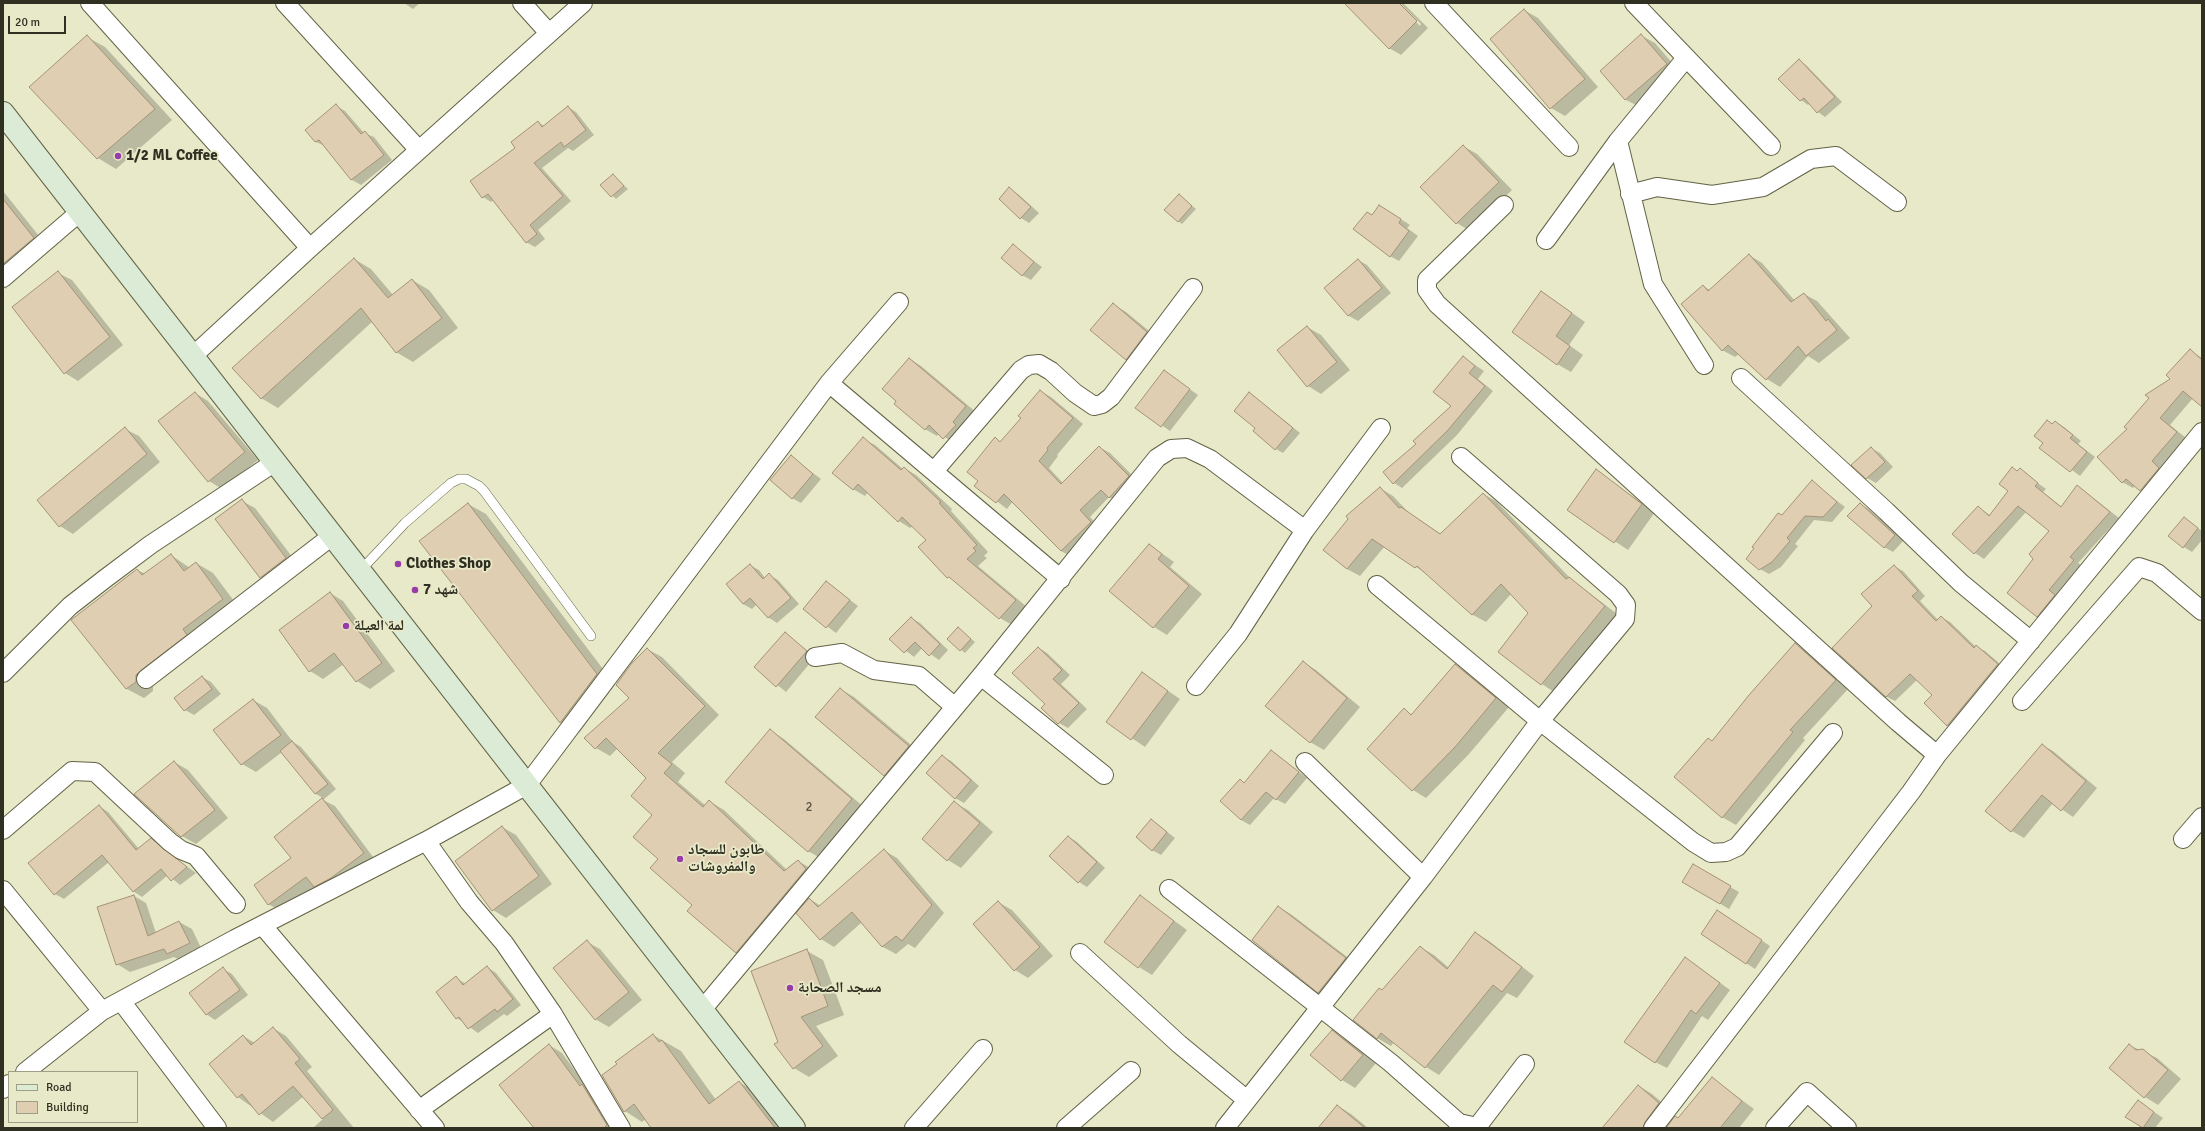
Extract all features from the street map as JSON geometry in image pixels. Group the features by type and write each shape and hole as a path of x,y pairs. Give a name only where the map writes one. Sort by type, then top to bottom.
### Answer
{"main road":[{"path":"3,113 194,355 359,572 794,1128"}],"street":[{"path":"90,3 310,248"},
{"path":"285,3 419,150"},
{"path":"522,3 549,33"},
{"path":"194,355 310,248 583,3"},
{"path":"1434,3 1569,147"},
{"path":"1634,3 1771,146"},
{"path":"1546,240 1618,142 1686,58"},
{"path":"1618,142 1653,284 1704,365"},
{"path":"1630,194 1657,187 1712,195 1763,187 1811,159 1836,156 1897,202"},
{"path":"1504,205 1427,280 1428,290 1437,304 1892,717 1937,755"},
{"path":"3,278 81,211"},
{"path":"935,470 1021,370 1029,365 1039,364 1052,371 1076,393 1094,406 1102,404 1111,397 1193,288"},
{"path":"26,1071 102,1011 262,925 426,841 526,785 829,382 899,302"},
{"path":"1741,378 1886,511 1961,583 2031,641"},
{"path":"829,382 935,470 1061,579"},
{"path":"1196,686 1238,634 1305,530 1381,428"},
{"path":"1653,1128 1911,792 1937,755 2202,432"},
{"path":"701,1011 1061,579 1157,458 1171,449 1187,448 1210,459 1305,530"},
{"path":"1225,1128 1423,877 1540,720 1625,619 1626,605 1618,594 1461,457"},
{"path":"3,674 70,606 150,545 275,462"},
{"path":"146,679 332,536"},
{"path":"2022,701 2139,567 2157,573 2202,611"},
{"path":"1377,585 1540,720 1693,842 1711,853 1726,852 1737,847 1833,732"},
{"path":"815,657 842,653 874,670 919,676 955,707"},
{"path":"981,676 1104,775"},
{"path":"1305,762 1423,877"},
{"path":"3,830 72,771 95,772 170,842 181,850 196,856 236,904"},
{"path":"2183,839 2202,817"},
{"path":"426,841 469,902 504,943 553,1014 621,1128"},
{"path":"1169,889 1391,1063 1459,1123 1477,1127 1525,1064"},
{"path":"3,890 102,1011"},
{"path":"262,925 435,1128"},
{"path":"1080,953 1179,1044 1247,1100"},
{"path":"121,1001 217,1128"},
{"path":"419,1110 553,1014"},
{"path":"914,1128 983,1049"},
{"path":"1066,1128 1131,1071"},
{"path":"1775,1128 1807,1092 1847,1128"}],"lane":[{"path":"359,572 406,523 451,483 459,479 466,479 479,486 484,491 591,636"}],"building":[{"path":"1344,3 1399,3 1417,21 1389,49"},
{"path":"1524,9 1585,79 1550,109 1490,39"},
{"path":"1641,34 1667,64 1625,100 1600,71"},
{"path":"87,35 155,109 97,159 29,87"},
{"path":"1799,59 1835,97 1817,113 1804,98 1800,101 1778,79"},
{"path":"336,104 361,134 365,131 384,155 351,180 319,140 315,142 305,130"},
{"path":"568,106 586,130 564,147 561,142 534,163 563,196 530,225 537,234 526,243 488,194 482,198 470,181 515,148 511,142 538,121 542,127"},
{"path":"1463,145 1499,182 1456,224 1420,187"},
{"path":"613,174 624,186 611,197 600,185"},
{"path":"1009,187 1031,207 1020,219 999,199"},
{"path":"1179,194 1192,206 1178,222 1164,210"},
{"path":"3,199 34,238 3,264"},
{"path":"1379,205 1401,219 1399,223 1409,231 1390,257 1353,229 1367,212 1372,215"},
{"path":"1013,244 1034,262 1022,276 1001,258"},
{"path":"1749,254 1791,302 1804,293 1826,321 1828,319 1837,330 1806,356 1798,346 1766,380 1728,345 1722,351 1681,304 1703,285 1708,291"},
{"path":"354,258 388,298 412,279 442,318 396,353 361,308 261,399 232,368"},
{"path":"1358,259 1382,288 1348,316 1324,288"},
{"path":"58,271 110,337 64,374 12,307"},
{"path":"1541,291 1572,313 1556,336 1570,346 1557,365 1512,332"},
{"path":"1113,303 1147,332 1126,360 1090,330"},
{"path":"1307,326 1337,362 1307,387 1277,350"},
{"path":"2190,349 2202,360 2202,407 2183,391 2160,418 2177,432 2152,461 2159,468 2140,491 2126,479 2122,483 2097,457 2127,429 2124,427 2149,398 2145,395 2170,379 2166,375"},
{"path":"1463,356 1475,366 1469,373 1485,386 1448,430 1393,484 1383,472 1416,444 1413,441 1451,406 1433,392"},
{"path":"909,358 966,406 953,422 956,425 943,439 929,425 925,430 894,404 896,401 882,389"},
{"path":"1164,370 1190,389 1161,427 1135,408"},
{"path":"1040,390 1073,418 1047,448 1048,450 1039,461 1061,484 1099,446 1129,476 1109,498 1101,490 1080,510 1091,522 1061,551 1004,494 996,503 974,486 978,481 967,472 995,437 1000,442 1021,418 1018,416"},
{"path":"195,392 245,452 208,482 158,421"},
{"path":"1249,392 1293,428 1275,450 1253,431 1255,428 1234,411"},
{"path":"2047,420 2052,424 2055,421 2073,435 2070,438 2087,452 2070,472 2039,448 2043,443 2034,436"},
{"path":"125,427 147,454 59,527 37,500"},
{"path":"863,437 901,470 904,467 941,502 939,503 977,545 973,548 976,551 967,559 1016,600 999,619 949,577 947,578 918,547 926,540 902,517 898,522 858,484 853,490 832,473"},
{"path":"1871,447 1885,462 1866,479 1851,465"},
{"path":"791,455 813,474 792,499 770,480"},
{"path":"2012,467 2017,471 2020,468 2038,483 2035,486 2061,507 2077,485 2110,512 2070,557 2074,560 2049,590 2055,595 2037,617 2007,593 2033,559 2029,554 2049,531 2018,506 1974,554 1952,534 1978,506 1989,516 2008,491 1999,484"},
{"path":"1596,469 1642,504 1614,543 1567,510"},
{"path":"1812,480 1837,502 1823,517 1805,516 1787,538 1790,541 1772,562 1759,570 1746,559 1754,548 1752,547 1778,513 1782,515"},
{"path":"1380,487 1399,508 1401,507 1440,534 1483,493 1566,579 1569,577 1605,606 1541,685 1498,652 1528,613 1501,584 1472,615 1417,566 1415,568 1372,539 1347,569 1323,550 1348,519 1346,516"},
{"path":"242,499 286,558 260,578 215,519"},
{"path":"468,503 597,674 560,723 419,541"},
{"path":"1860,503 1895,535 1884,548 1847,516"},
{"path":"2184,517 2198,528 2183,548 2168,536"},
{"path":"1149,544 1162,554 1158,559 1189,586 1153,628 1109,591"},
{"path":"171,554 184,571 196,562 223,599 183,629 187,635 140,671 136,675 136,682 126,689 71,620 137,569 142,575"},
{"path":"750,564 763,579 769,573 791,598 768,618 750,598 743,604 726,584"},
{"path":"1894,565 1918,591 1912,596 1936,621 1941,616 1974,648 1976,645 1998,664 1947,726 1924,703 1932,695 1910,674 1886,697 1832,648 1872,606 1861,594"},
{"path":"826,581 850,600 826,628 803,609"},
{"path":"330,592 382,663 356,682 334,653 309,672 279,630"},
{"path":"911,617 940,644 929,656 915,642 904,653 889,639"},
{"path":"958,627 971,639 960,651 947,639"},
{"path":"785,632 807,651 776,687 754,667"},
{"path":"1795,643 1836,680 1790,730 1793,732 1722,818 1674,777 1708,738 1712,741 1749,695"},
{"path":"1038,647 1062,670 1053,679 1079,703 1058,724 1041,708 1045,704 1012,673"},
{"path":"647,648 705,706 658,753 672,764 664,773 703,807 709,800 784,871 798,860 806,869 736,953 687,911 692,905 650,868 658,859 633,837 652,815 631,796 646,778 606,738 595,749 584,738 629,698 616,685 632,663"},
{"path":"1303,661 1347,698 1310,743 1265,706"},
{"path":"1455,664 1496,698 1456,746 1412,791 1367,749 1404,708 1411,715"},
{"path":"1142,672 1168,691 1131,740 1106,722"},
{"path":"202,676 212,689 184,711 174,698"},
{"path":"840,688 909,746 884,776 815,717"},
{"path":"253,699 281,735 241,765 213,730"},
{"path":"770,729 852,799 808,852 725,782"},
{"path":"292,741 328,784 315,794 280,751"},
{"path":"2042,744 2086,781 2061,811 2042,795 2011,832 1985,811"},
{"path":"1271,750 1299,772 1276,800 1266,792 1241,820 1220,801 1240,779 1244,783"},
{"path":"942,755 971,780 955,799 926,773"},
{"path":"174,761 215,810 181,837 134,794"},
{"path":"322,798 364,853 331,878 314,887 306,877 268,905 254,885 291,858 274,837"},
{"path":"954,801 980,823 947,861 922,839"},
{"path":"99,805 136,850 151,838 187,867 171,881 161,869 133,892 102,855 54,895 28,863"},
{"path":"1151,819 1167,832 1152,851 1136,837"},
{"path":"502,826 539,876 492,911 455,861"},
{"path":"1068,836 1097,862 1078,883 1049,856"},
{"path":"884,849 932,905 902,941 896,936 882,947 852,912 820,940 796,913 809,898 818,907"},
{"path":"1693,864 1731,886 1720,904 1682,882"},
{"path":"134,895 148,936 179,921 190,943 167,954 164,949 116,965 97,907"},
{"path":"1140,895 1174,921 1138,968 1104,942"},
{"path":"998,901 1040,947 1014,971 973,924"},
{"path":"1278,906 1346,958 1318,993 1252,940"},
{"path":"1717,910 1762,940 1746,964 1701,934"},
{"path":"1475,932 1522,967 1502,992 1493,985 1425,1068 1381,1033 1377,1039 1353,1020 1379,988 1382,990 1420,946 1447,969"},
{"path":"587,940 629,992 595,1020 553,968"},
{"name":"مسجد الصحابة","path":"807,949 828,1006 801,1017 823,1046 793,1069 774,1044 778,1042 751,971"},
{"path":"1685,957 1720,983 1696,1014 1691,1010 1655,1063 1624,1042"},
{"path":"487,966 513,999 497,1012 495,1009 468,1029 459,1017 456,1019 436,992 456,976 463,985"},
{"path":"223,967 240,990 206,1015 189,993"},
{"path":"273,1027 300,1059 295,1063 333,1110 322,1119 293,1086 259,1115 242,1094 237,1098 209,1064 243,1035 251,1045"},
{"path":"1332,1030 1363,1055 1341,1081 1310,1055"},
{"path":"653,1034 659,1042 662,1040 709,1104 739,1081 775,1128 651,1128 634,1104 624,1112 602,1075 617,1064 615,1062"},
{"path":"549,1044 580,1086 582,1084 607,1125 604,1128 534,1128 499,1085"},
{"path":"2129,1044 2136,1050 2143,1049 2168,1070 2144,1098 2109,1068"},
{"path":"1712,1077 1742,1101 1720,1128 1666,1128 1675,1116 1678,1118"},
{"path":"1638,1085 1659,1103 1645,1122 1643,1128 1602,1128"},
{"path":"2138,1100 2154,1112 2143,1128 2125,1117"},
{"path":"1337,1105 1365,1128 1318,1128"}],"place":[{"name":"1/2 ML Coffee","path":"118,156"},
{"name":"Clothes Shop","path":"398,564"},
{"name":"شهد 7","path":"415,590"},
{"name":"لمة العيلة","path":"346,626"},
{"name":"طابون للسجاد والمفروشات","path":"680,859"},
{"name":"مسجد الصحابة","path":"790,988"}]}
